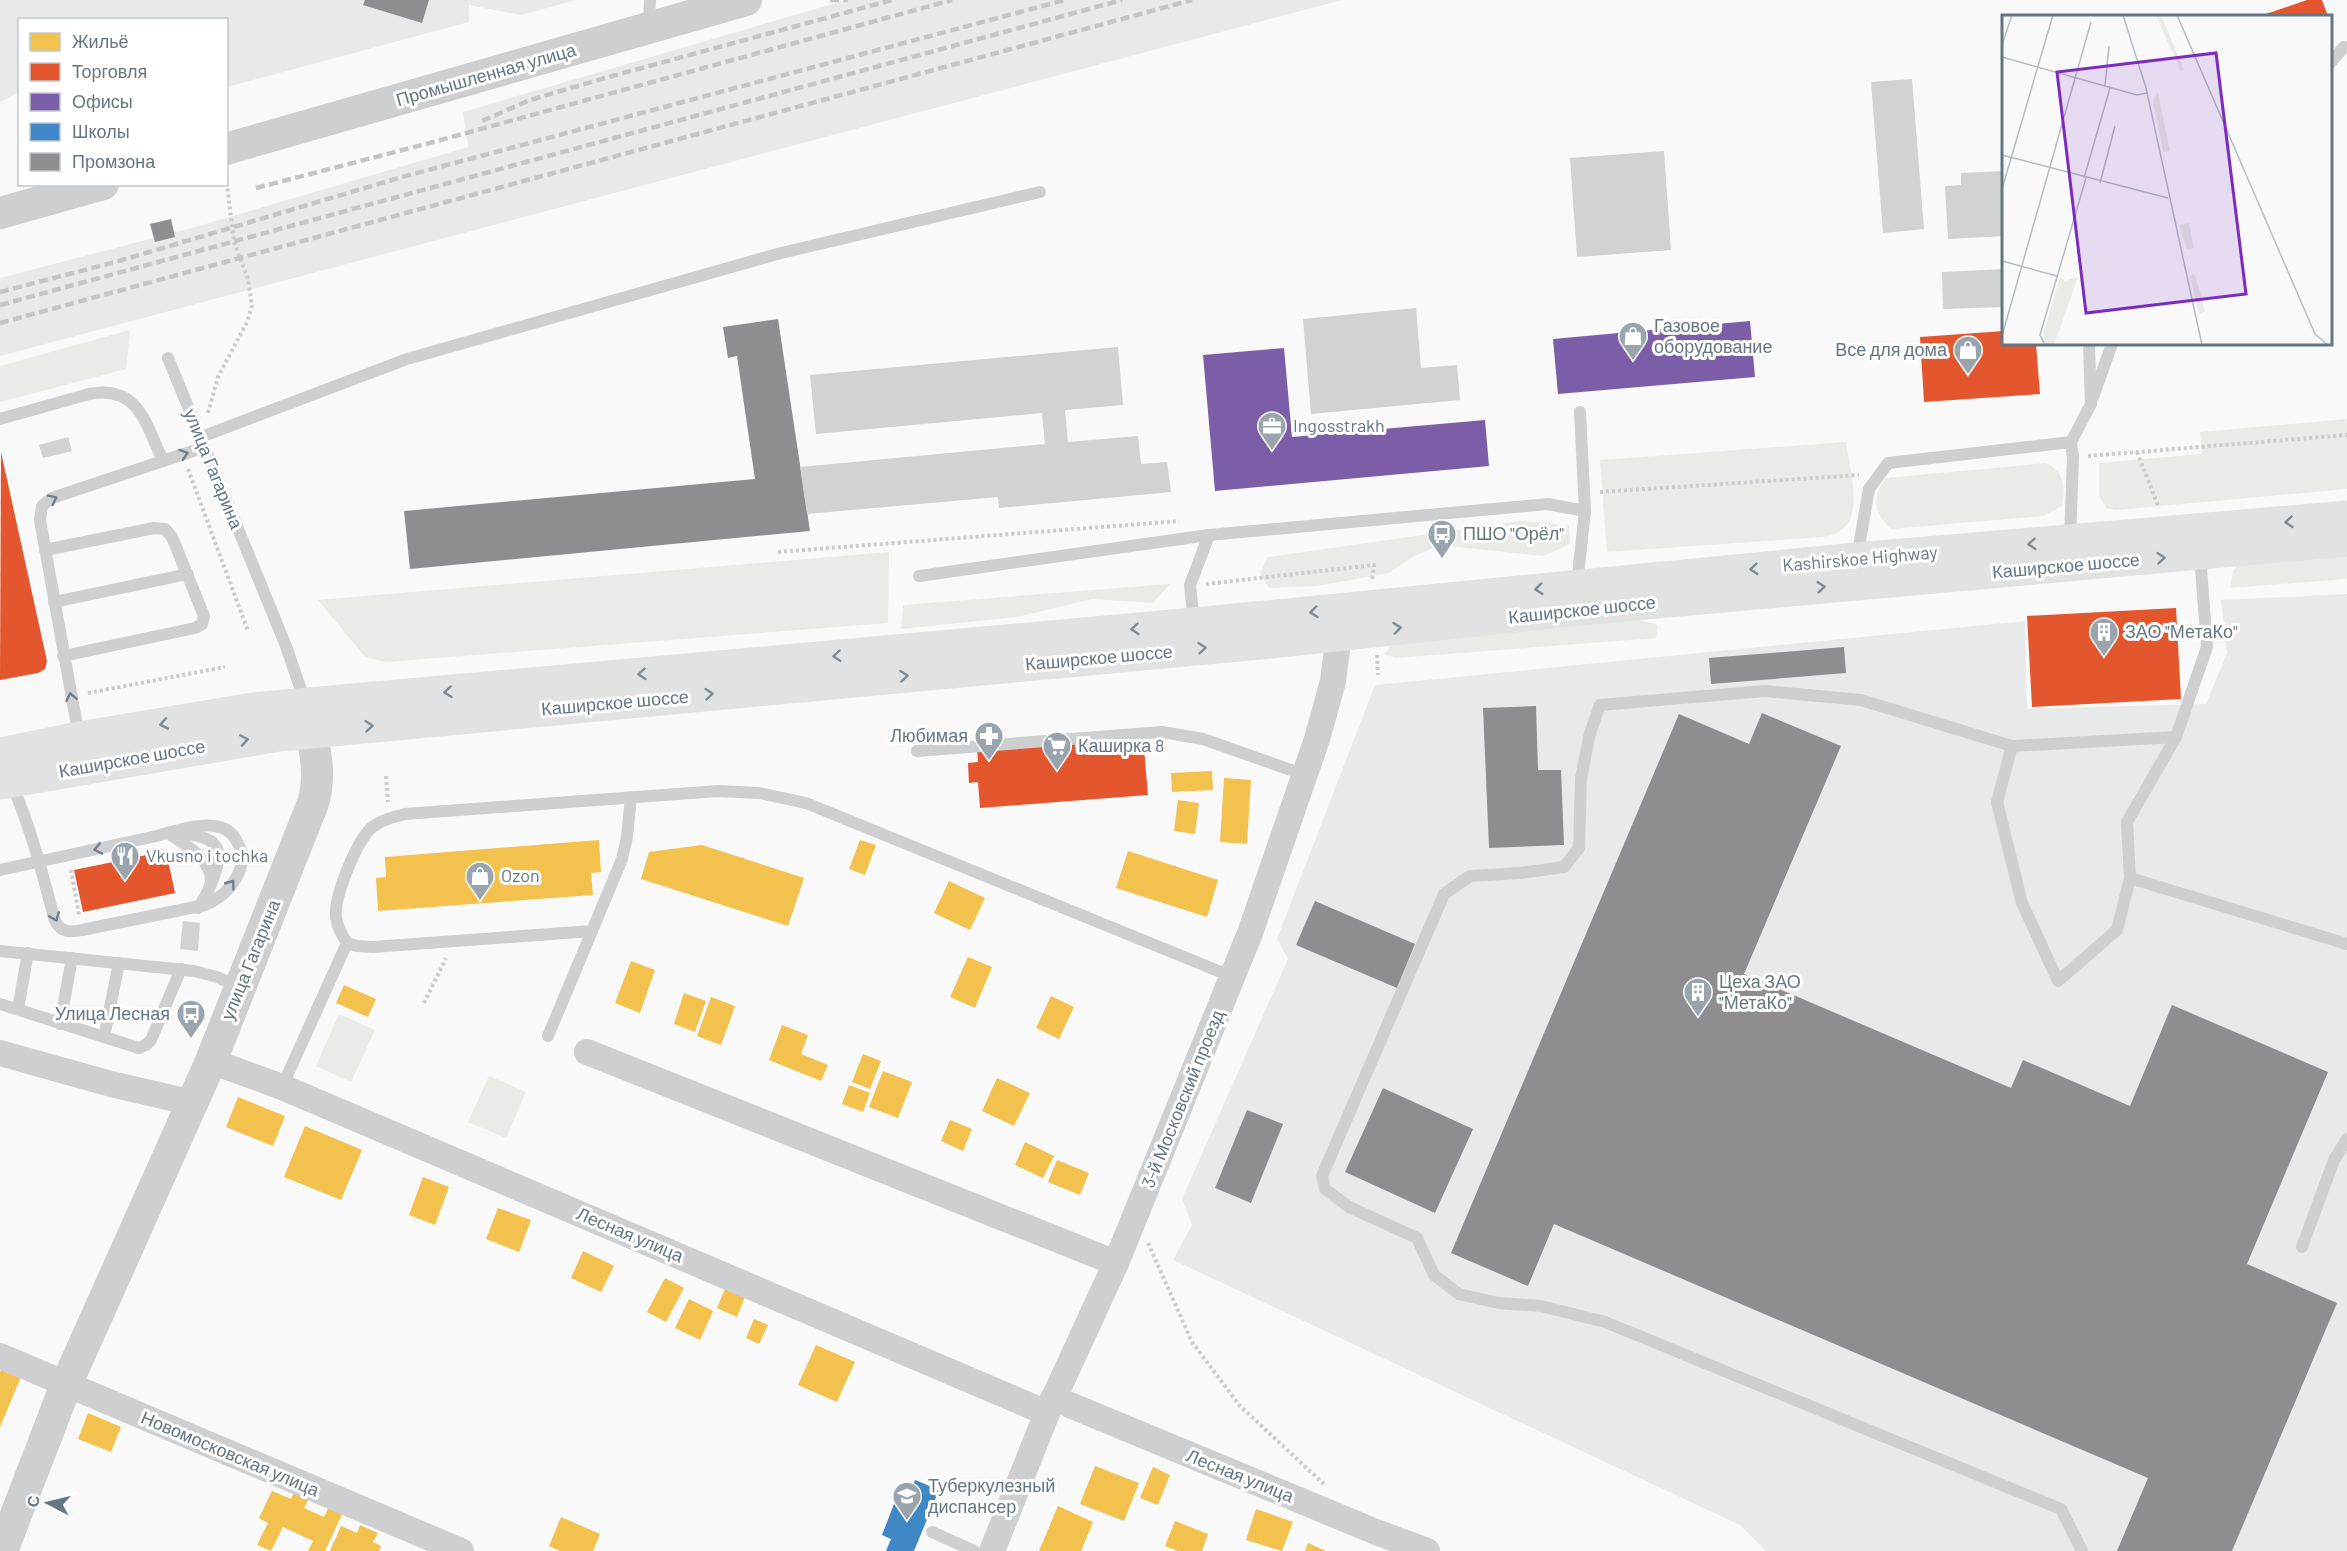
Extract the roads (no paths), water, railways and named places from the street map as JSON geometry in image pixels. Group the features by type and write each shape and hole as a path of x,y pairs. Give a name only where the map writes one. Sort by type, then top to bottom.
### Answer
{"main road":[{"name":"Kashirskoe Highway","path":"1194,624 1856,559 2347,517"},
{"path":"2200,554 2347,540"},
{"name":"Каширское шоссе","path":"4,772 79,738 235,712 308,718 1339,635 1579,609 2200,554"},
{"name":"Каширское шоссе","path":"4,772 240,740 308,718 1194,624"}],"street":[{"name":"Промышленная улица","path":"228,148 650,14 746,0"},
{"path":"0,213 97,186"},
{"name":"3-й Московский проезд","path":"992,1551 1050,1406 1116,1263 1233,977 1305,775 1333,681 1339,635"},
{"name":"улица Гагарина","path":"2,1551 66,1385 211,1061 315,796 318,774 308,718"},
{"path":"587,1052 1116,1263"},
{"path":"0,1053 111,1084 192,1103"},
{"name":"Лесная улица","path":"211,1061 282,1087 1050,1406 1427,1551"},
{"name":"Новомосковская улица","path":"0,1356 461,1551"}],"lane":[{"path":"2332,62 2344,47"},
{"path":"79,738 45,550 40,511 47,500 182,455 203,442 406,359 781,253 1040,192"},
{"path":"2089,345 2091,404"},
{"path":"2070,541 2073,457 2071,442 2091,404 2112,345"},
{"name":"улица Гагарина","path":"168,358 286,646 308,718"},
{"path":"0,419 89,394 118,393 129,399 138,410 163,461"},
{"path":"1577,585 1586,512 1580,412"},
{"path":"1856,559 1869,489 1888,463 2071,442"},
{"path":"919,576 1209,535 1548,504 1586,512"},
{"path":"45,550 162,528 172,537 203,613 203,622 198,627 63,656"},
{"path":"1194,624 1190,585 1209,535"},
{"path":"2012,746 1997,802 2022,903 2058,981 2117,930 2130,878 2127,822 2176,737 2207,647 2200,554"},
{"path":"54,602 188,574"},
{"path":"2082,1551 2061,1509 1605,1322 1541,1306 1498,1303 1459,1294 1434,1275 1417,1238 1349,1207 1325,1189 1322,1176 1444,894 1470,876 1564,867 1579,848 1581,778 1590,732 1600,705 1765,691 1861,700 2012,746 2176,737"},
{"path":"917,751 1138,733 1173,733 1209,741 1305,775"},
{"path":"0,870 39,861 206,825 218,826 233,836 241,848 240,870 232,885 220,897 198,908 67,932 55,922 39,861 23,809 4,772"},
{"path":"282,1087 347,943 336,918 339,894 363,838 372,827 389,818 416,813 718,791 759,793 806,803 1233,977"},
{"path":"548,1036 625,848 631,797"},
{"path":"168,833 196,836 214,843 220,854 211,884 198,908"},
{"path":"168,833 202,861 211,884"},
{"path":"2130,878 2347,944"},
{"path":"347,943 364,947 592,931"},
{"path":"0,951 182,969 210,974 240,987"},
{"path":"18,1009 28,953"},
{"path":"60,1024 72,958"},
{"path":"104,1037 119,963"},
{"path":"0,1004 136,1048 146,1046 151,1040 182,969"},
{"path":"2302,1247 2334,1160 2347,1139"},
{"path":"932,1532 974,1551"}],"railway":[{"path":"830,0 848,0"},
{"path":"482,121 530,100 892,0"},
{"path":"256,188 426,144 952,0"},
{"path":"0,292 119,261 402,177 1065,0"},
{"path":"0,305 1122,0"},
{"path":"0,323 1192,0"}],"place":[{"name":"Газовое оборудование","path":"1633,362"},
{"name":"Все для дома","path":"1968,376"},
{"name":"Ingosstrakh","path":"1272,452"},
{"name":"ПШО \"Орёл\"","path":"1442,560"},
{"name":"ЗАО \"МетаКо\"","path":"2104,658"},
{"name":"Любимая","path":"989,762"},
{"name":"Каширка 8","path":"1057,772"},
{"name":"Vkusno i tochka","path":"125,882"},
{"name":"Ozon","path":"480,902"},
{"name":"Цеха ЗАО \"МетаКо\"","path":"1698,1018"},
{"name":"Улица Лесная","path":"191,1040"},
{"name":"Туберкулезный диспансер","path":"907,1522"}]}
